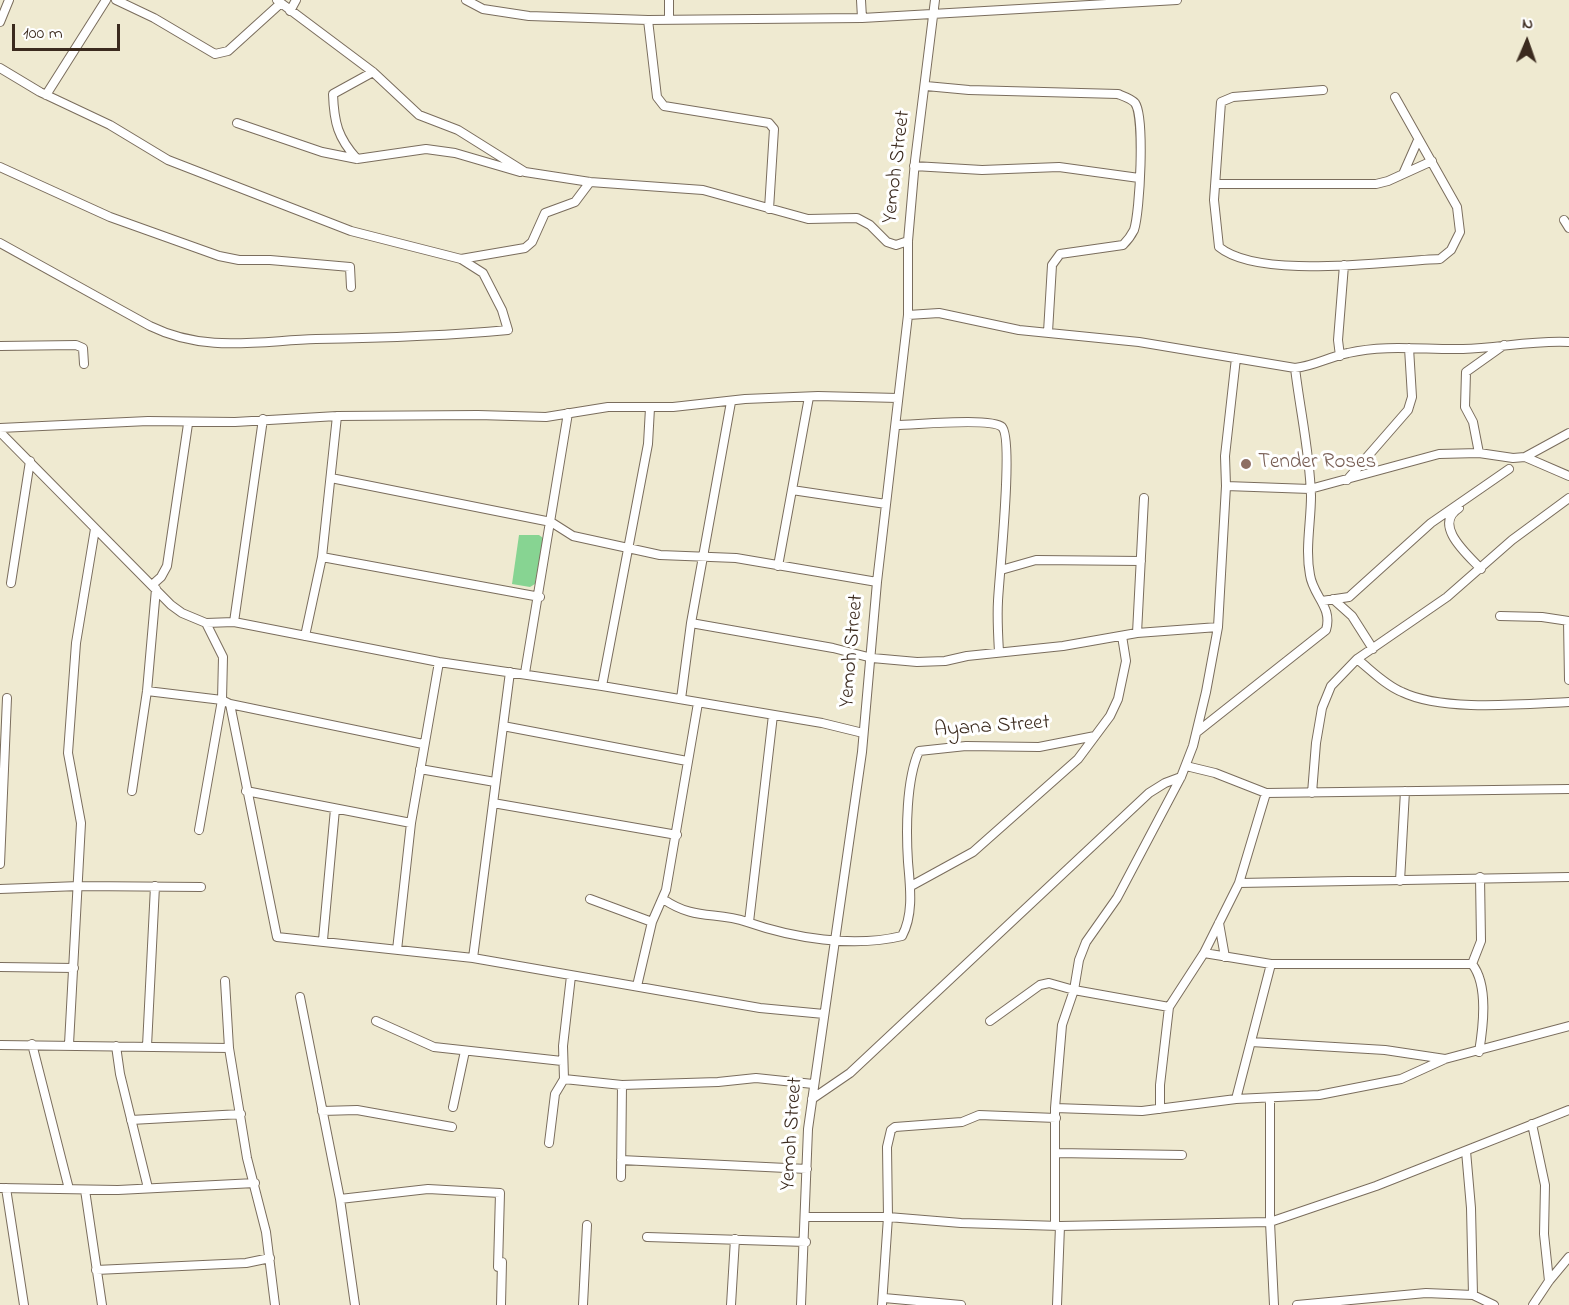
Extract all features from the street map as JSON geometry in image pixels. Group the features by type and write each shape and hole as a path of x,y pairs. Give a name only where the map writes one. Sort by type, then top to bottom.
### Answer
{"street":[{"path":"0,22 9,0"},
{"path":"46,94 106,0"},
{"path":"116,0 154,18 215,54 228,51 279,2 373,72 419,115 458,130 525,172"},
{"path":"290,11 296,0"},
{"path":"466,0 483,9 529,16 648,20 862,18 1177,0"},
{"path":"669,0 669,20"},
{"path":"861,0 862,18"},
{"name":"Yemoh Street","path":"801,1305 813,1084 836,940 872,658 877,582 908,315 908,241 914,166 926,86 935,0"},
{"path":"648,20 657,97 664,106 769,123 774,129 769,209"},
{"path":"0,68 46,94 110,125 168,160 351,231 461,260 483,273 502,310 508,330 440,336 195,342 170,336 0,243"},
{"path":"357,159 341,141 333,114 333,94 373,72"},
{"path":"926,86 969,90 1118,94 1134,103 1139,114 1139,178 1134,228 1123,245 1060,254 1055,258 1052,265 1048,332"},
{"path":"1323,90 1233,97 1221,102 1215,209 1219,247 1231,257 1287,266 1344,265 1440,259 1451,250 1460,232 1457,207 1395,97"},
{"path":"237,123 322,152 357,159 426,149 455,153 525,172 590,182 703,189 808,219 856,218 870,225 887,242 896,245 908,241"},
{"path":"1403,174 1418,140"},
{"path":"1216,183 1376,184 1432,161"},
{"path":"914,166 982,170 1059,166 1139,178"},
{"path":"0,167 110,217 219,256 239,260 270,260 350,267 351,287"},
{"path":"461,260 525,248 532,242 545,213 575,202 590,182"},
{"path":"1564,220 1569,228"},
{"path":"1340,356 1338,340 1344,265"},
{"path":"908,315 939,313 1019,330 1048,332 1295,368 1313,366 1340,356 1409,348 1463,349 1505,344 1569,342"},
{"path":"1479,453 1473,422 1465,407 1466,372 1505,344"},
{"path":"0,346 80,346 83,348 84,364"},
{"path":"1346,481 1408,410 1412,397 1409,348"},
{"path":"1057,1305 1055,1108 1062,1025 1074,990 1086,942 1118,898 1181,777 1197,732 1218,627 1226,486 1225,456 1236,358"},
{"path":"1197,732 1326,630 1326,606 1312,587 1309,572 1310,489 1295,368"},
{"path":"778,566 809,397"},
{"path":"0,430 148,421 188,424 337,416 546,417 608,407 650,408 809,397 898,398"},
{"path":"681,699 731,402"},
{"path":"602,686 648,444 650,408"},
{"path":"525,674 540,597 568,413"},
{"path":"305,636 322,557 337,416"},
{"path":"234,622 263,419"},
{"path":"896,425 979,423 996,424 1003,428 1006,435 1006,462 998,602 999,652"},
{"path":"132,791 147,691 154,587 167,566 188,424"},
{"path":"0,430 154,587 182,613 206,623 234,622 439,663 681,699 863,733"},
{"path":"1525,457 1569,433"},
{"path":"1226,486 1310,489 1438,454 1479,453 1525,457 1569,476"},
{"path":"1481,569 1451,535 1450,519 1453,512 1509,475 1509,469 1496,456"},
{"path":"11,583 30,460"},
{"path":"1322,601 1349,597 1431,523 1509,469"},
{"path":"331,478 551,522 573,536 660,555 736,558 877,582"},
{"path":"792,490 886,504"},
{"path":"1137,633 1144,498"},
{"path":"1312,794 1316,743 1322,708 1331,686 1357,659 1447,597 1512,540 1569,498"},
{"path":"69,1044 79,886 80,809 68,753 75,652 95,529"},
{"path":"322,557 540,597"},
{"path":"1001,570 1036,560 1141,561"},
{"path":"1333,599 1352,616 1373,649"},
{"path":"1500,616 1542,617 1568,621 1569,680"},
{"path":"206,623 223,657 226,702 277,937 323,940 473,958 760,1008 824,1014"},
{"path":"692,623 833,648 872,658 945,661 999,652 1063,646 1137,633 1218,627"},
{"path":"663,899 690,914 749,922 762,929 836,940 902,936 909,913 910,886 972,852 1030,804 1078,759 1095,736 1118,699 1126,662 1122,636"},
{"path":"1357,659 1401,692 1419,698 1503,705 1569,702"},
{"path":"397,950 411,823 439,663"},
{"path":"473,958 510,672"},
{"path":"147,691 226,702 423,744"},
{"path":"0,864 6,698"},
{"path":"199,830 226,702"},
{"path":"637,986 652,922 663,899 698,703"},
{"path":"749,922 773,715"},
{"path":"503,726 687,760"},
{"name":"Ayana Street","path":"910,886 908,860 910,794 914,761 919,751 966,747 1039,747 1095,736"},
{"path":"1186,766 1215,773 1266,793 1569,789"},
{"path":"420,769 495,782"},
{"path":"812,1099 850,1073 1149,793 1181,777"},
{"path":"246,790 411,823"},
{"path":"1400,881 1405,791"},
{"path":"1160,1109 1160,1085 1169,1007 1204,953 1239,883 1266,793"},
{"path":"493,803 676,835"},
{"path":"323,940 335,809"},
{"path":"1479,1052 1482,1024 1480,986 1472,964 1481,941 1480,877"},
{"path":"1239,883 1569,877"},
{"path":"0,889 79,886 201,887"},
{"path":"147,1046 154,886"},
{"path":"590,899 652,922"},
{"path":"1219,923 1225,957"},
{"path":"1204,953 1271,964 1472,964"},
{"path":"1236,1099 1271,964"},
{"path":"0,967 74,968"},
{"path":"549,1143 555,1094 564,1079 562,1061 571,976"},
{"path":"225,981 229,1048 247,1158 255,1183 270,1257 275,1305"},
{"path":"990,1021 1040,985 1049,983 1074,990 1169,1007"},
{"path":"300,997 340,1199 355,1305"},
{"path":"376,1021 434,1047 562,1061"},
{"path":"1055,1108 1160,1109 1236,1099 1270,1099 1373,1086 1424,1071 1445,1059 1479,1052 1569,1026"},
{"path":"1251,1042 1385,1050 1445,1059"},
{"path":"32,1044 69,1189"},
{"path":"0,1045 69,1044 229,1048"},
{"path":"116,1046 130,1120 148,1188"},
{"path":"453,1107 465,1051"},
{"path":"564,1079 621,1085 718,1082 756,1078 813,1084"},
{"path":"621,1085 621,1177"},
{"path":"1270,1099 1270,1222 1274,1305"},
{"path":"322,1111 357,1110 452,1127"},
{"path":"806,1217 888,1217 962,1223 1057,1226 1270,1222 1376,1186 1569,1110"},
{"path":"130,1120 241,1114"},
{"path":"961,1305 883,1302 888,1217 888,1136 895,1127 962,1122 979,1115 1056,1118"},
{"path":"1532,1124 1545,1185 1545,1234 1549,1281"},
{"path":"1466,1151 1471,1208 1473,1296"},
{"path":"1056,1153 1182,1155"},
{"path":"621,1160 807,1169"},
{"path":"24,1305 3,1188 85,1190 255,1183"},
{"path":"85,1190 102,1305"},
{"path":"340,1199 428,1190 500,1193 498,1267"},
{"path":"583,1305 587,1226"},
{"path":"647,1237 806,1242"},
{"path":"731,1305 735,1239"},
{"path":"501,1305 502,1255"},
{"path":"96,1269 246,1263 270,1257"},
{"path":"1533,1305 1569,1257"},
{"path":"1297,1305 1364,1302 1426,1293 1473,1296 1494,1305"}],"green space":[{"path":"519,535 539,535 543,538 535,584 530,587 512,584"}],"place":[{"name":"Tender Roses","path":"1246,464"}]}
